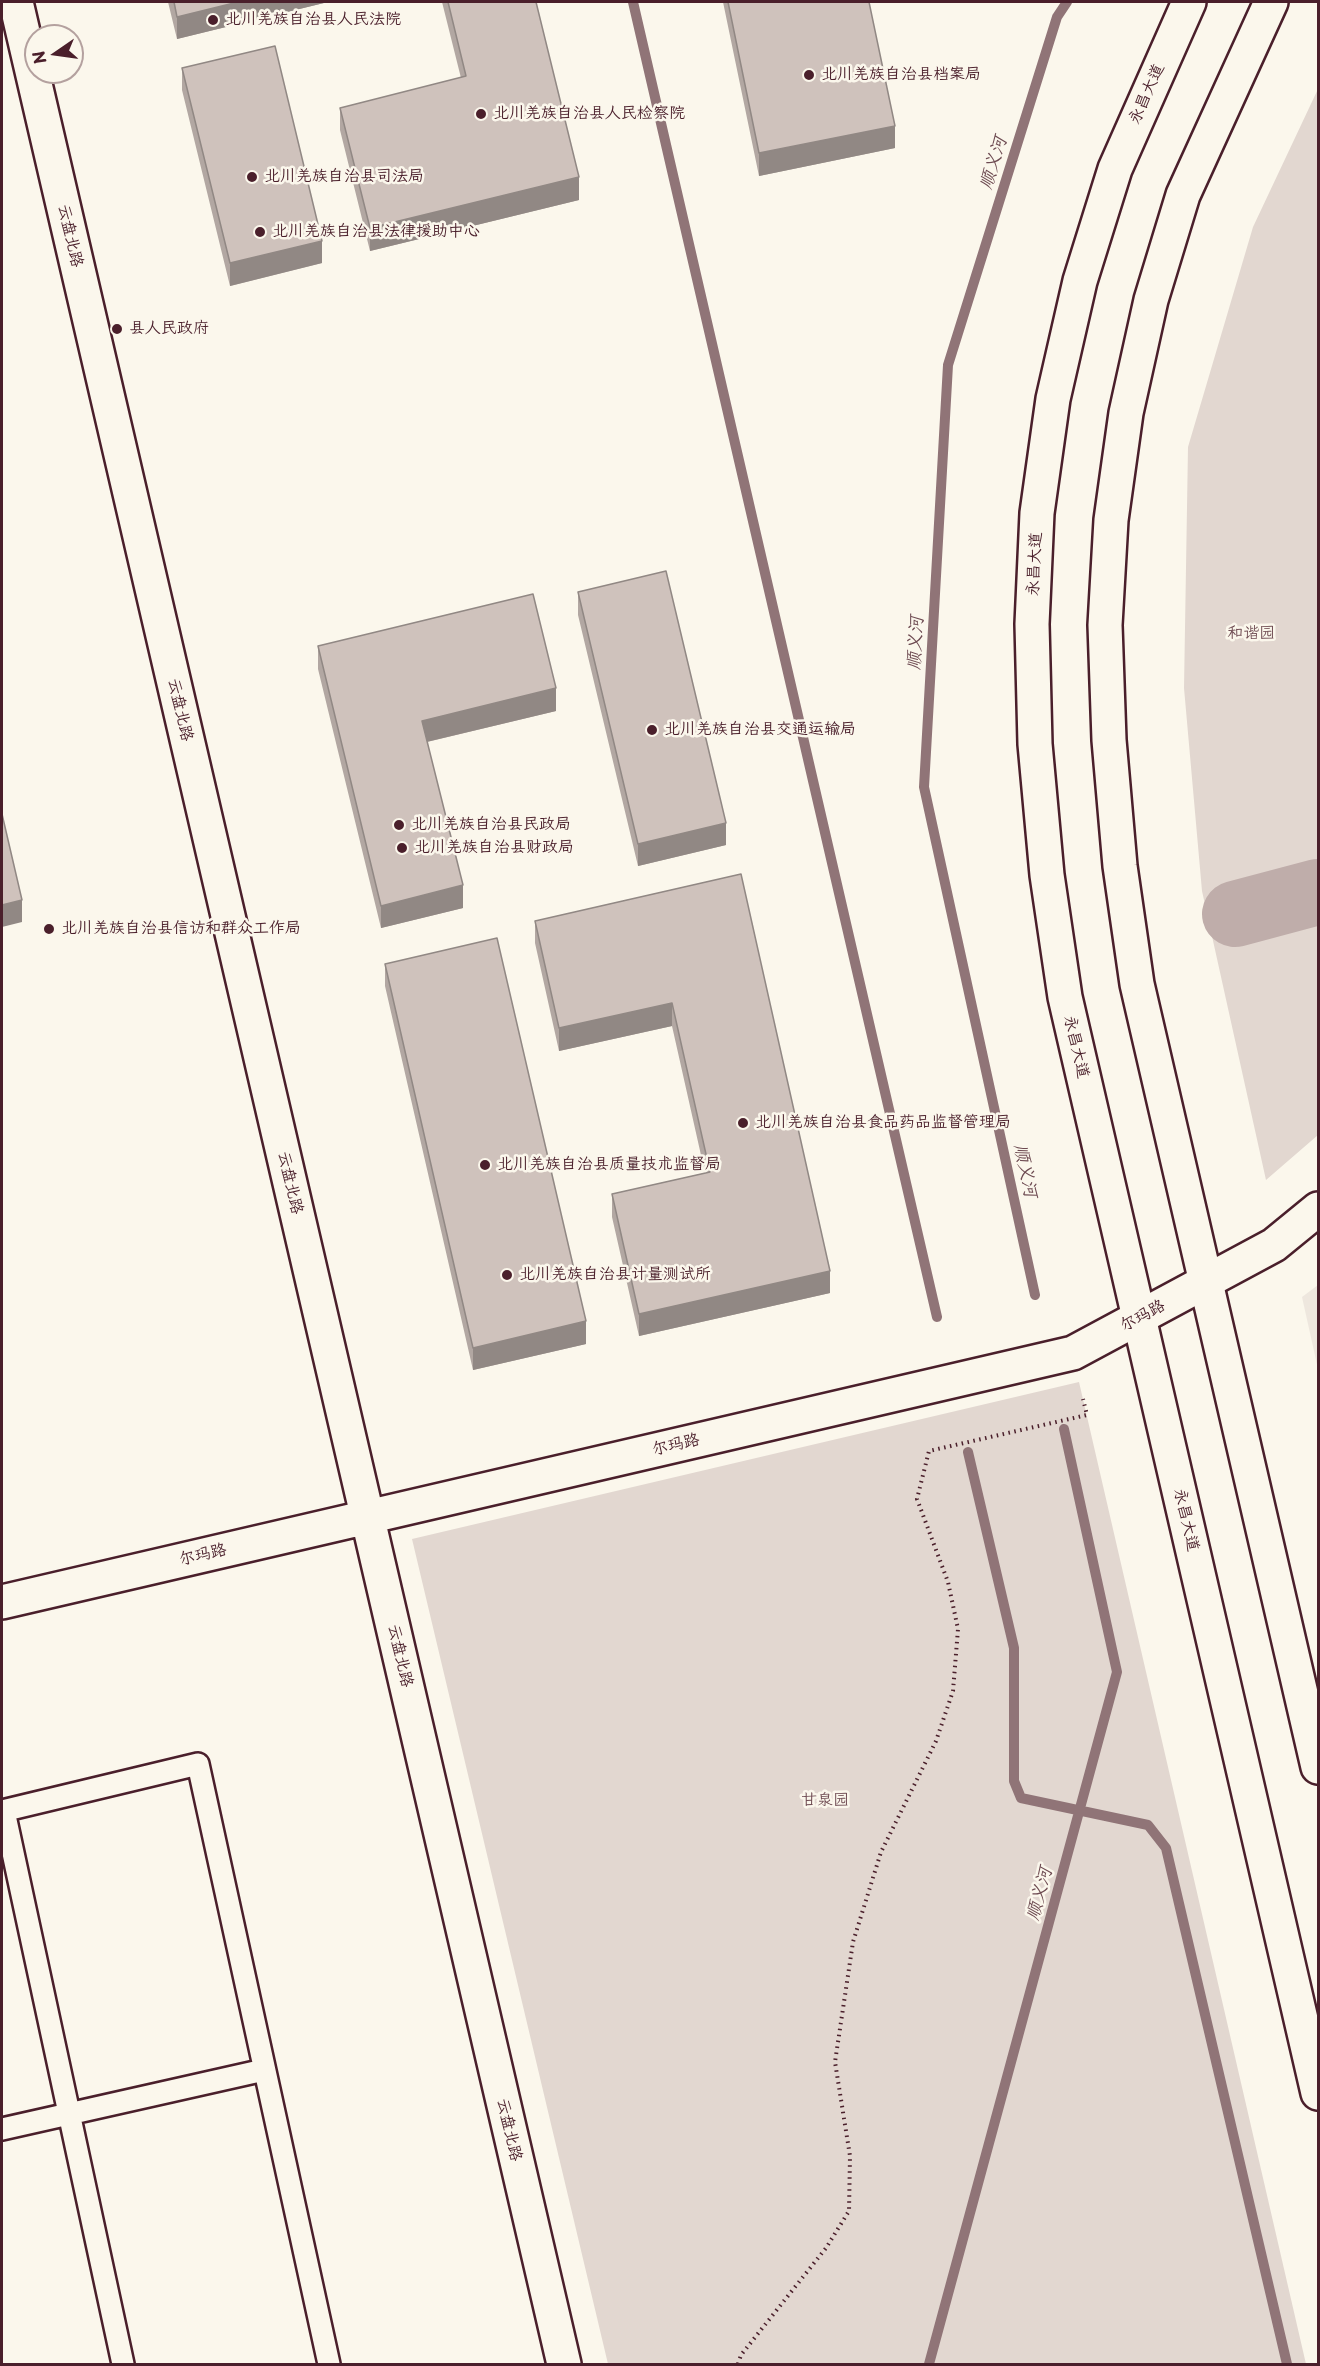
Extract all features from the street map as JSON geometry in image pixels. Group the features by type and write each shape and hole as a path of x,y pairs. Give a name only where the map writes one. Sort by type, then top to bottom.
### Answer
{"main road":[{"name":"云盘北路","path":"16,2 564,2364"},
{"name":"永昌大道","path":"1189,2 1114,169 1080,280 1050,422 1037,513 1032,624 1035,744 1047,875 1065,998 1318,2093"},
{"path":"1270,2 1184,195 1151,300 1126,413 1111,520 1105,625 1109,740 1119,855 1137,984 1318,1767"},
{"name":"尔玛路","path":"2,1602 1073,1353 1274,1245 1318,1209"}],"lane":[{"path":"123,2364 3,1811 198,1764 329,2364"},
{"path":"2,2129 264,2070"}],"path":[{"path":"738,2364 741,2355 826,2248 849,2211 850,2156 835,2062 853,1942 881,1852 936,1741 953,1691 958,1629 948,1582 917,1499 929,1451 1087,1415 1083,1399"}],"shaded area":[{"path":"1318,1285 1318,1369 1302,1297"}],"green space":[{"name":"和谐园","path":"1318,89 1318,1135 1266,1180 1202,891 1184,688 1188,447 1253,227"},
{"name":"甘泉园","path":"1079,1382 1306,2364 608,2364 412,1539"}],"building":[{"path":"174,2 238,2 177,17"},
{"name":"北川羌族自治县人民检察院","path":"448,2 536,2 579,177 370,228 340,108 466,76"},
{"name":"北川羌族自治县档案局","path":"728,2 869,2 895,126 759,153"},
{"name":"北川羌族自治县司法局","path":"275,46 322,241 230,263 182,68"},
{"name":"北川羌族自治县交通运输局","path":"666,571 726,823 638,844 578,592"},
{"name":"北川羌族自治县民政局","path":"533,594 556,688 422,721 463,885 381,906 318,646"},
{"path":"2,814 22,900 2,905"},
{"name":"北川羌族自治县食品药品监督管理局","path":"741,874 830,1271 639,1314 612,1194 710,1172 672,1003 559,1028 535,921"},
{"name":"北川羌族自治县质量技术监督局","path":"497,938 586,1321 473,1348 385,964"}],"waterway":[{"path":"633,2 937,1317"},
{"name":"顺义河","path":"1035,1295 924,787 948,365 1057,17 1067,2"},
{"path":"1235,914 1318,892"},
{"name":"顺义河","path":"929,2364 1117,1672 1064,1429"},
{"path":"968,1452 1014,1648 1014,1781 1021,1798 1148,1825 1166,1848 1287,2364"}],"place":[{"name":"北川羌族自治县人民法院","path":"213,20"},
{"name":"北川羌族自治县档案局","path":"809,75"},
{"name":"北川羌族自治县人民检察院","path":"481,114"},
{"name":"北川羌族自治县司法局","path":"252,177"},
{"name":"北川羌族自治县法律援助中心","path":"260,232"},
{"name":"县人民政府","path":"117,329"},
{"name":"北川羌族自治县交通运输局","path":"652,730"},
{"name":"北川羌族自治县民政局","path":"399,825"},
{"name":"北川羌族自治县财政局","path":"402,848"},
{"name":"北川羌族自治县信访和群众工作局","path":"49,929"},
{"name":"北川羌族自治县食品药品监督管理局","path":"743,1123"},
{"name":"北川羌族自治县质量技术监督局","path":"485,1165"},
{"name":"北川羌族自治县计量测试所","path":"507,1275"}]}
